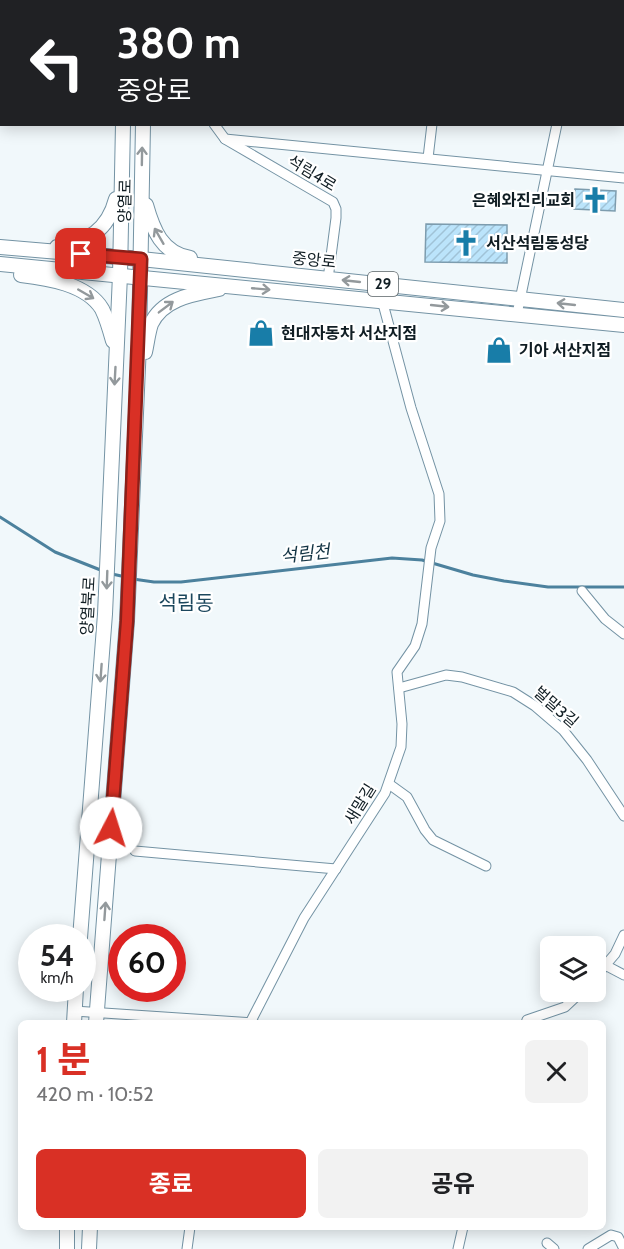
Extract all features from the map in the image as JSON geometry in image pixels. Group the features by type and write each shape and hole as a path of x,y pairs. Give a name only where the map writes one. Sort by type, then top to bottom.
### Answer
{"main road":[{"name":"양열로","path":"120,275 123,126"},
{"name":"양열로","path":"141,277 143,126"},
{"path":"142,191 152,224 163,244 175,254 191,258 195,264"},
{"path":"40,250 69,245 92,235 112,215 118,193 122,192"},
{"name":"중앙로","path":"0,247 195,264 624,310"},
{"name":"중앙로","path":"0,264 624,325"},
{"path":"16,266 20,275 41,277 58,282 92,297 103,311 116,354"},
{"name":"양열북로","path":"81,924 105,614 120,275"},
{"path":"97,1017 127,621 141,277"},
{"path":"138,353 145,352 151,326 160,310 166,305 196,294 240,286"},
{"path":"74,1017 75,1002"},
{"path":"67,1230 67,1249"},
{"path":"89,1249 90,1230"}],"street":[{"name":"석림4로","path":"215,126 225,139 333,202 336,218 328,279"},
{"path":"428,158 432,126"},
{"path":"517,314 557,126"},
{"path":"225,139 624,178"},
{"name":"새말길","path":"253,1020 304,918 386,793 401,747 402,723 397,672 415,646 422,624 431,548 441,521 439,494 411,408 382,300"},
{"path":"582,591 605,619 624,634"},
{"name":"벌말3길","path":"399,688 446,675 462,677 513,692 535,706 563,730 587,760 624,816"},
{"path":"389,784 407,797 424,830 433,840 486,866"},
{"path":"135,851 336,869"},
{"path":"606,964 615,954 624,935"},
{"path":"606,966 624,975"},
{"path":"527,1020 572,1002"},
{"path":"74,1017 174,1020"},
{"path":"187,1249 190,1230"},
{"path":"458,1249 462,1230"},
{"path":"588,1249 611,1235 621,1236 624,1249"}],"building":[{"name":"은혜와진리교회","path":"575,189 616,191 615,211 574,209"},
{"name":"서산석림동성당","path":"426,224 507,225 507,263 425,262"}],"waterway":[{"name":"석림천","path":"0,517 55,552 103,571"},
{"name":"석림천","path":"133,579 181,582 392,558 422,560 473,575 548,587 624,587"},
{"name":"석림천","path":"112,574 126,577"}],"place":[{"name":"은혜와진리교회","path":"595,200"},
{"name":"서산석림동성당","path":"466,243"},
{"name":"현대자동차 서산지점","path":"261,333"},
{"name":"기아 서산지점","path":"499,350"}],"district":[{"name":"석림동","path":"186,603"}],"route":[{"path":"81,254 141,259 127,621 111,828"}]}
